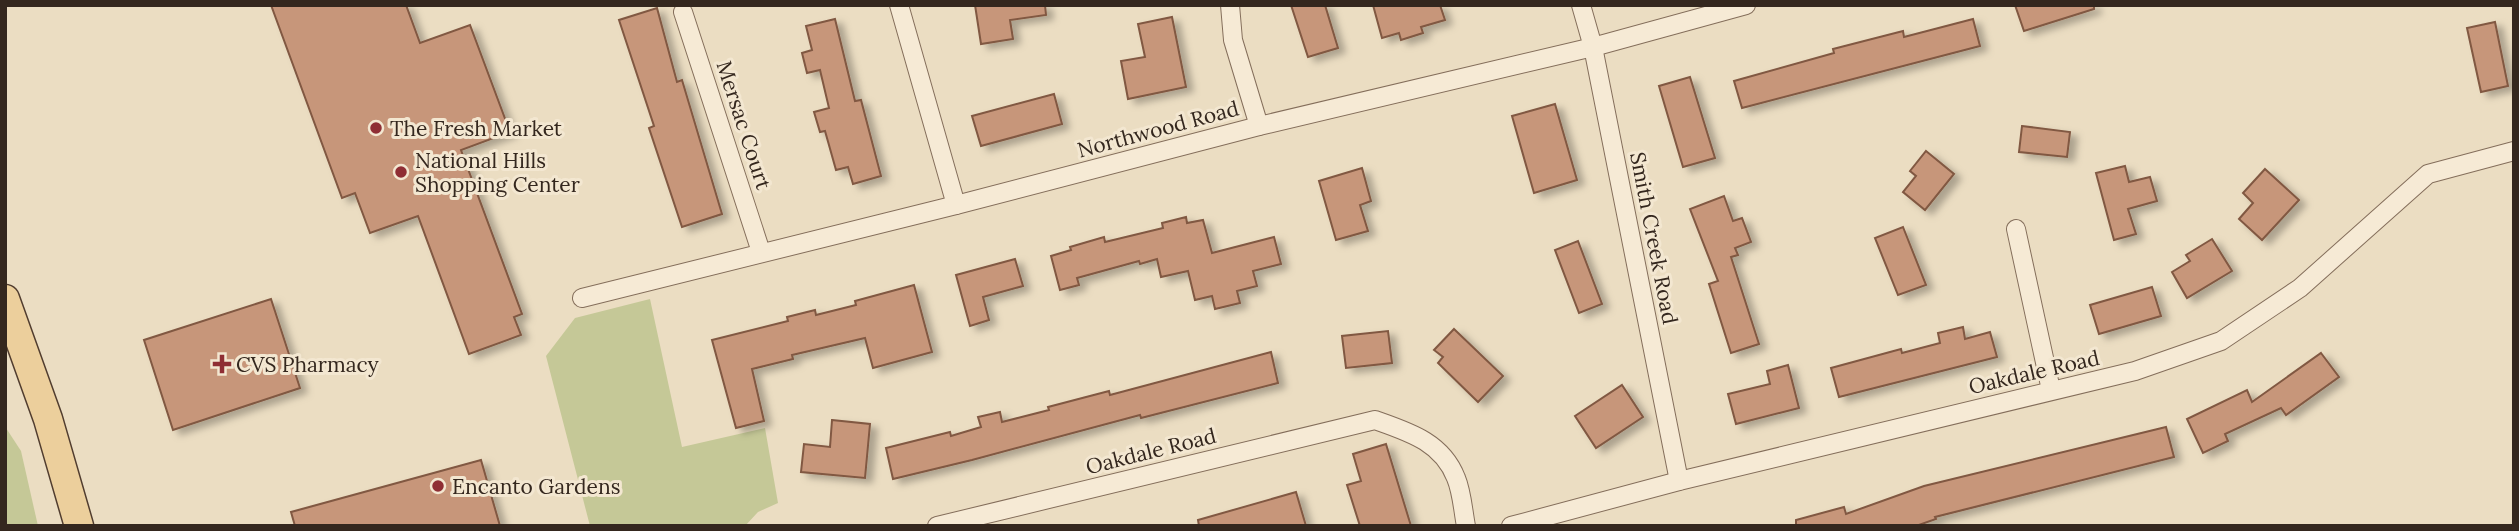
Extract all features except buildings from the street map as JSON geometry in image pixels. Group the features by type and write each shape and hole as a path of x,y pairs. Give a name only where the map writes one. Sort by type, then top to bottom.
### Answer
{"main road":[{"path":"5,299 48,419 79,526"}],"street":[{"path":"899,5 956,205"},
{"path":"1230,5 1233,40 1259,126"},
{"name":"Smith Creek Road","path":"1581,5 1593,47 1679,481"},
{"name":"Northwood Road","path":"582,298 1259,126 1593,47 1746,5"},
{"name":"Mersac Court","path":"683,12 761,253"},
{"name":"Oakdale Road","path":"1511,526 1679,481 2135,371 2221,341 2300,288 2428,174 2514,150"},
{"path":"2016,229 2050,390"},
{"name":"Oakdale Road","path":"937,526 1375,420 1406,430 1439,449 1457,478 1466,526"}],"green space":[{"path":"650,299 682,447 765,428 778,503 758,512 745,526 590,526 546,356 575,318"},
{"path":"6,428 21,451 38,526 5,526"}],"place":[{"name":"The Fresh Market","path":"376,128"},
{"name":"National Hills Shopping Center","path":"401,172"},
{"name":"CVS Pharmacy","path":"222,364"},
{"name":"Encanto Gardens","path":"438,486"}]}
